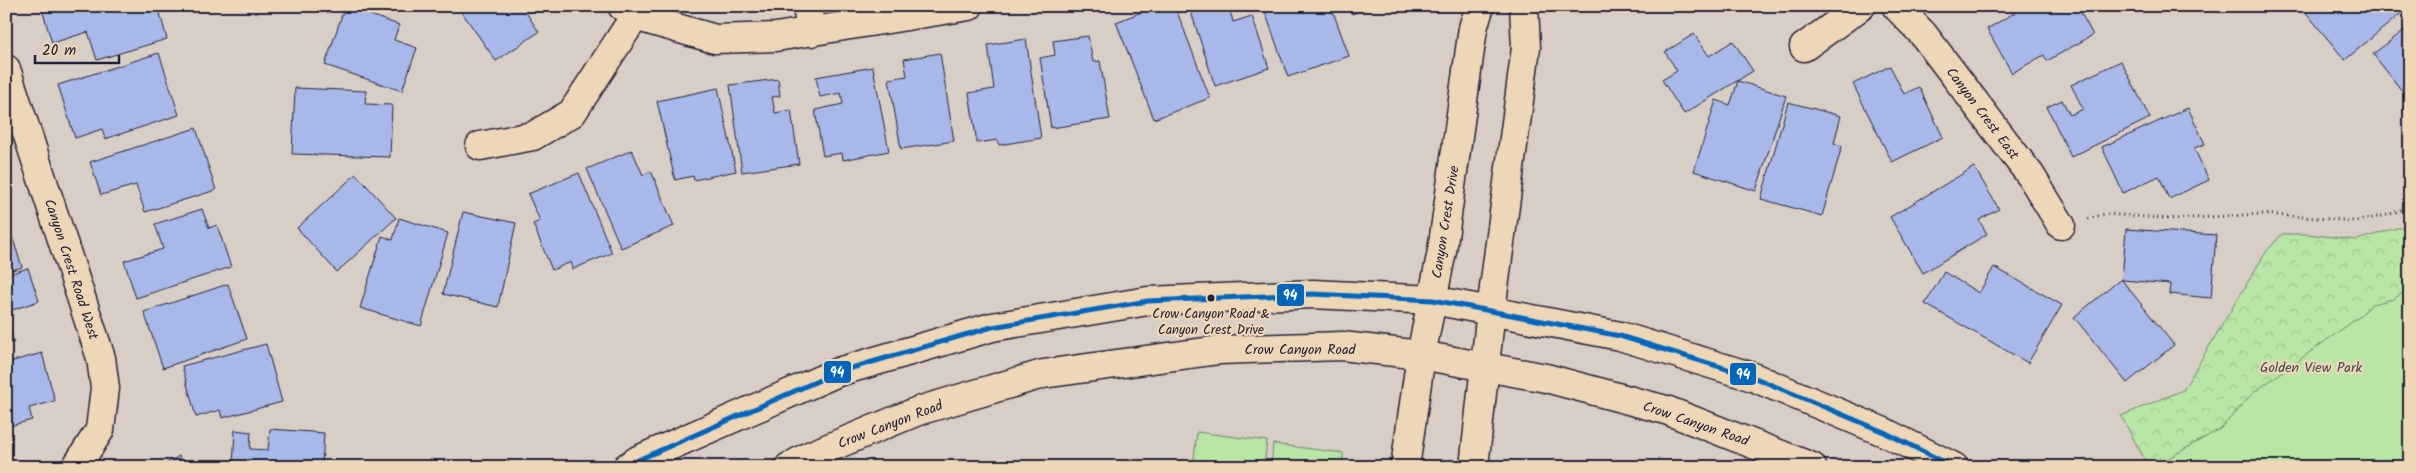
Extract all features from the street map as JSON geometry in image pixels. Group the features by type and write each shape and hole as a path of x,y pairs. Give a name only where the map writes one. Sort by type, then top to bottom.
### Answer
{"main road":[{"path":"480,146 533,136 572,113 629,11 715,39 776,37 810,19 969,6"},
{"name":"Canyon Crest Drive","path":"1405,467 1421,355 1442,251 1473,28 1480,6"},
{"path":"1474,467 1491,310 1526,48 1524,6"},
{"path":"1804,47 1861,6"},
{"name":"Canyon Crest East","path":"1896,6 1923,34 2031,176 2061,226"},
{"name":"Canyon Crest Road West","path":"6,69 101,358 105,388 100,430 76,467"},
{"path":"627,467 638,460 838,372 992,327 1148,301 1313,294 1433,300 1620,336 1753,378 1884,432 1954,467"},
{"name":"Crow Canyon Road","path":"789,467 809,456 918,411 1043,374 1219,350 1342,346 1421,355 1546,378 1666,410 1812,467"}],"path":[{"path":"2061,226 2105,214 2175,219 2262,214 2356,221 2388,215 2410,206"}],"green space":[{"name":"Golden View Park","path":"2410,224 2410,467 2149,467 2121,416 2183,390 2266,252 2282,234 2307,234 2357,240"},
{"path":"2410,287 2410,467 2163,467 2165,460 2220,429 2253,393 2359,317 2372,304 2394,299"},
{"path":"1197,432 1267,441 1264,467 1193,467"},
{"path":"1273,444 1343,453 1342,467 1271,467"}],"building":[{"path":"50,6 158,6 167,39 97,60 88,32 52,43 42,9"},
{"path":"345,6 399,25 394,40 417,48 402,91 325,65"},
{"path":"468,6 539,6 527,14 539,32 496,61 461,11"},
{"path":"1157,6 1175,6 1210,98 1154,119 1116,22"},
{"path":"1189,6 1238,6 1230,10 1233,22 1252,16 1269,68 1215,86"},
{"path":"1263,6 1331,6 1349,56 1288,77"},
{"path":"1349,6 1374,6 1352,14"},
{"path":"2026,6 2077,6 2093,35 2047,61 2044,55 2012,73 1987,29"},
{"path":"2307,6 2410,6 2345,60 2303,9"},
{"path":"2410,26 2410,101 2373,54"},
{"path":"1694,34 1709,56 1733,41 1753,71 1684,114 1662,80 1677,71 1665,52"},
{"path":"1088,36 1093,62 1100,61 1110,119 1051,128 1040,58 1055,55 1053,41"},
{"path":"1026,39 1041,138 999,145 998,140 977,143 969,93 994,89 988,45"},
{"path":"159,53 179,115 105,139 102,129 75,138 58,85"},
{"path":"940,53 954,141 901,149 889,79 907,76 904,59"},
{"path":"2121,61 2150,118 2071,157 2047,107 2062,100 2070,115 2083,109 2071,85"},
{"path":"1890,66 1904,94 1919,87 1943,137 1892,162 1853,84"},
{"path":"873,67 889,151 843,160 842,153 823,156 815,110 843,104 841,93 820,97 816,77"},
{"path":"778,79 780,96 772,97 775,113 791,110 799,164 742,172 730,85"},
{"path":"1738,81 1786,96 1756,191 1694,171 1716,100 1730,105"},
{"path":"295,88 366,91 365,104 392,105 390,157 292,154"},
{"path":"718,88 736,171 694,180 693,176 675,180 657,101"},
{"path":"1788,102 1841,116 1834,143 1842,146 1822,216 1761,199"},
{"path":"2188,108 2205,144 2194,148 2209,180 2169,199 2159,176 2123,193 2102,147"},
{"path":"196,128 216,190 145,212 136,185 101,195 90,162"},
{"path":"632,150 643,175 651,171 674,226 621,248 587,169"},
{"path":"1974,167 1999,209 1979,220 1987,234 1923,273 1890,217"},
{"path":"579,173 612,253 573,269 571,262 552,270 533,224 540,221 528,194"},
{"path":"356,174 396,218 337,272 297,228"},
{"path":"202,209 209,228 217,225 231,267 136,298 124,261 163,249 155,224"},
{"path":"463,212 516,223 498,307 443,294"},
{"path":"399,218 448,233 421,326 360,308 382,236 393,240"},
{"path":"2126,229 2216,235 2211,298 2169,294 2170,284 2122,280"},
{"path":"10,230 22,267 6,272 6,231"},
{"path":"1994,267 2062,305 2028,363 1925,304 1944,272 1979,293"},
{"path":"28,268 39,301 6,312 6,275"},
{"path":"2121,279 2174,345 2127,383 2074,317"},
{"path":"228,284 247,339 163,368 144,312"},
{"path":"6,319 14,342 6,345"},
{"path":"266,344 282,402 222,418 220,410 196,417 182,366"},
{"path":"42,353 55,401 29,408 32,420 6,427 6,363"},
{"path":"270,429 324,433 322,467 233,467 235,430 251,432 250,449 268,450"},
{"path":"179,456 184,467 160,467"}],"transit line":[{"name":"94","path":"627,467 638,460 838,372 992,327 1148,301 1313,294 1433,300 1620,336 1753,377 1884,432 1954,467"}],"place":[{"name":"Crow Canyon Road & Canyon Crest Drive","path":"1211,298"}]}
